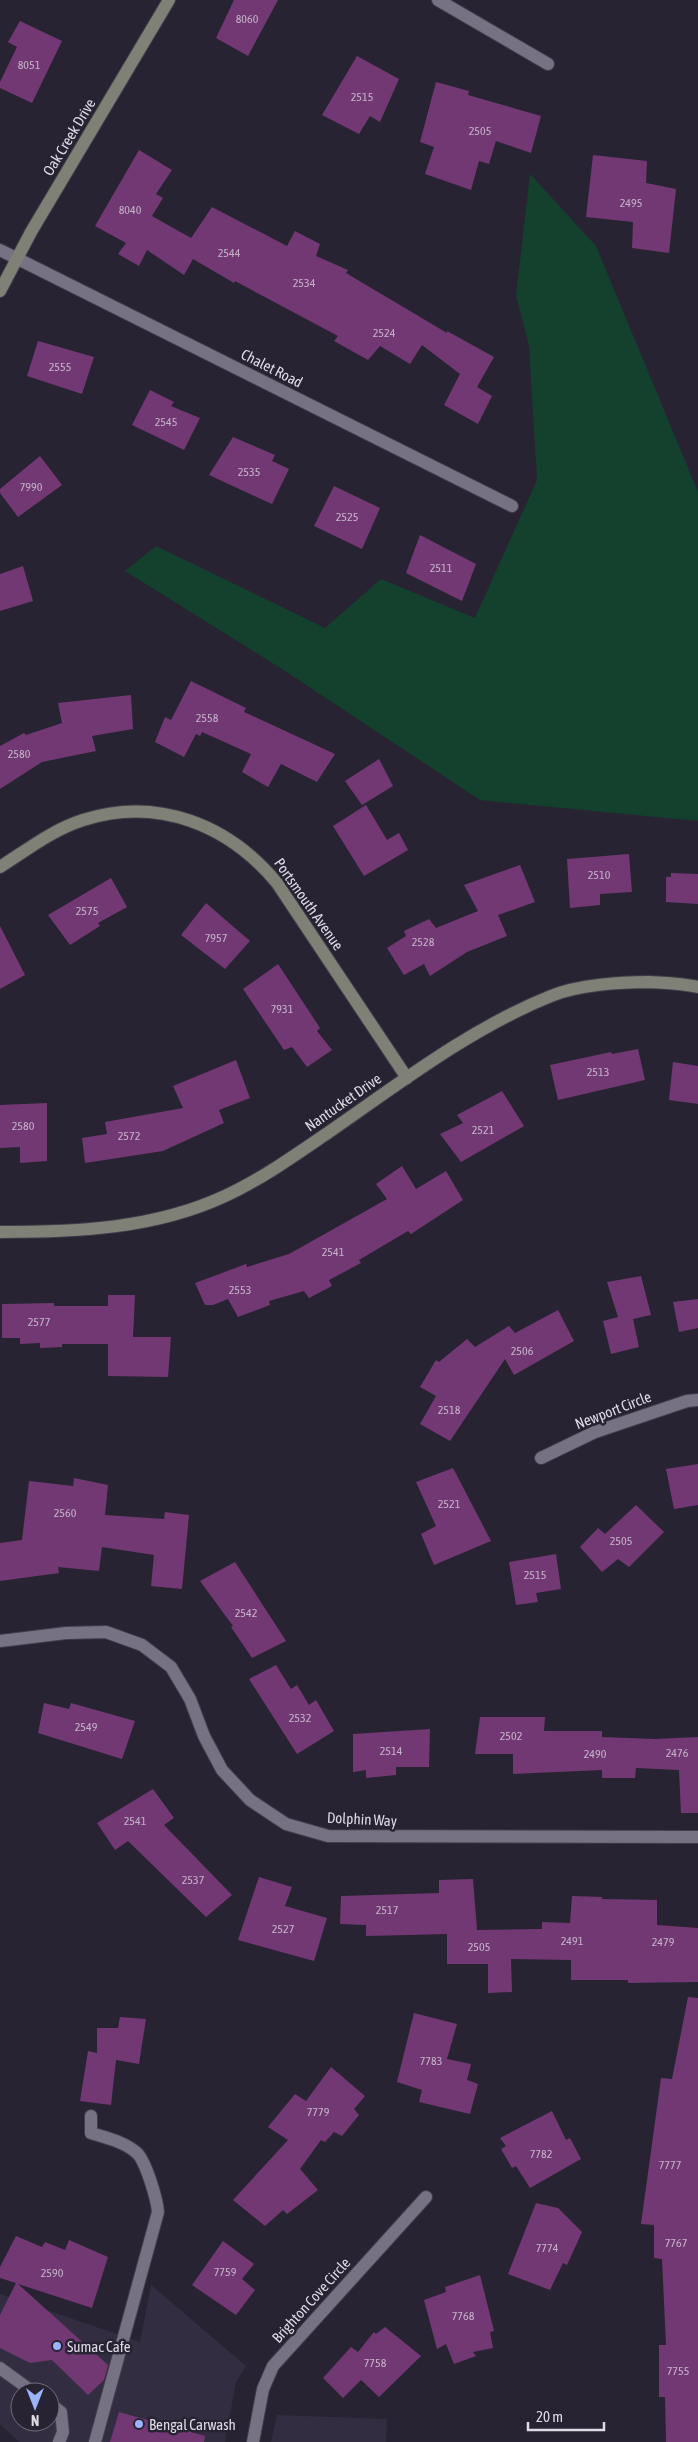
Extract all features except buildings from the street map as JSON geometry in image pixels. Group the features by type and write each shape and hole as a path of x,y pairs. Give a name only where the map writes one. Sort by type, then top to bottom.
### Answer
{"street":[{"name":"Oak Creek Drive","path":"0,291 169,0"},
{"path":"438,0 548,64"},
{"name":"Chalet Road","path":"0,250 512,506"},
{"name":"Portsmouth Avenue","path":"0,868 52,834 83,820 117,813 150,812 184,818 215,830 260,863 277,883 407,1078"},
{"name":"Nantucket Drive","path":"0,1232 111,1228 168,1216 224,1197 276,1168 407,1078 492,1024 552,995 616,982 682,983 698,987"},
{"name":"Newport Circle","path":"541,1458 595,1432 687,1401 698,1400"},
{"name":"Dolphin Way","path":"0,1641 66,1633 106,1632 142,1645 171,1667 190,1699 204,1736 222,1770 250,1800 286,1824 328,1836 698,1837"},
{"path":"91,2116 91,2133 118,2141 138,2154 156,2196 158,2212 95,2442"},
{"name":"Brighton Cove Circle","path":"253,2442 263,2389 274,2366 426,2197"},
{"path":"0,2368 19,2382"},
{"path":"59,2442 63,2432 60,2411"}],"shaded area":[{"path":"151,2285 246,2366 236,2382 225,2442 19,2442 0,2424 0,2294 140,2342"},
{"path":"277,2415 387,2419 386,2442 271,2442"}],"green space":[{"path":"530,174 596,246 698,492 698,821 480,800 282,669 125,571 156,546 325,628 381,579 475,618 537,480 529,346 516,295"}],"place":[{"name":"Sumac Cafe","path":"57,2346"},
{"name":"Bengal Carwash","path":"139,2424"}]}
